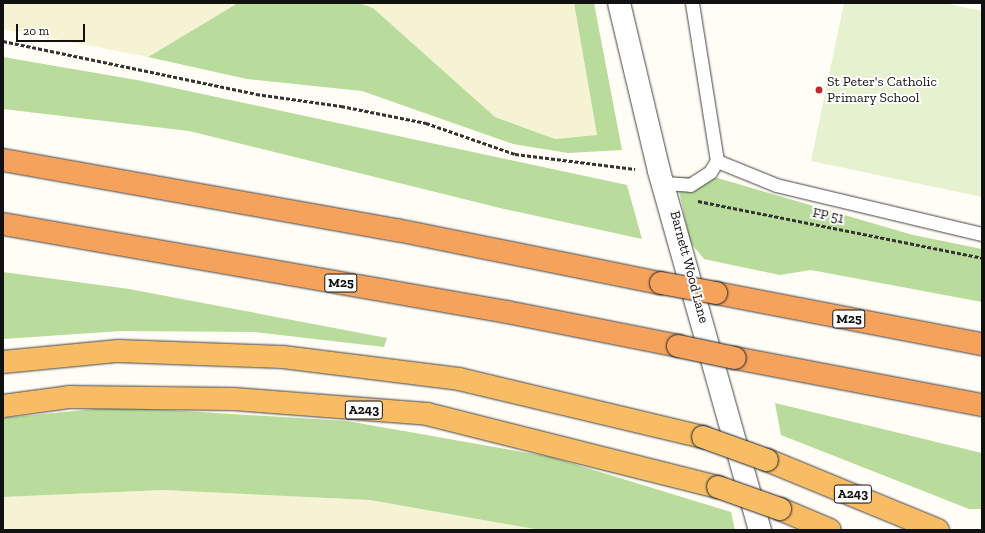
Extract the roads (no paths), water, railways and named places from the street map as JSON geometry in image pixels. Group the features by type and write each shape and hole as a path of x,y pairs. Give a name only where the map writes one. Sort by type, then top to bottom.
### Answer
{"highway":[{"name":"M25","path":"3,160 397,230 661,283 982,344"},
{"name":"M25","path":"3,224 508,312 735,358 982,405"},
{"name":"A243","path":"3,362 118,351 282,357 459,379 703,437 767,460 938,530"},
{"name":"A243","path":"3,406 70,397 234,399 427,414 718,487 780,509 830,530"}],"street":[{"name":"Barnett Wood Lane","path":"619,3 664,183 760,530"}],"lane":[{"path":"664,183 690,185 710,172 717,160 692,3"},
{"path":"717,160 776,185 982,234"}],"place":[{"name":"St Peter's Catholic Primary School","path":"819,90"}]}
